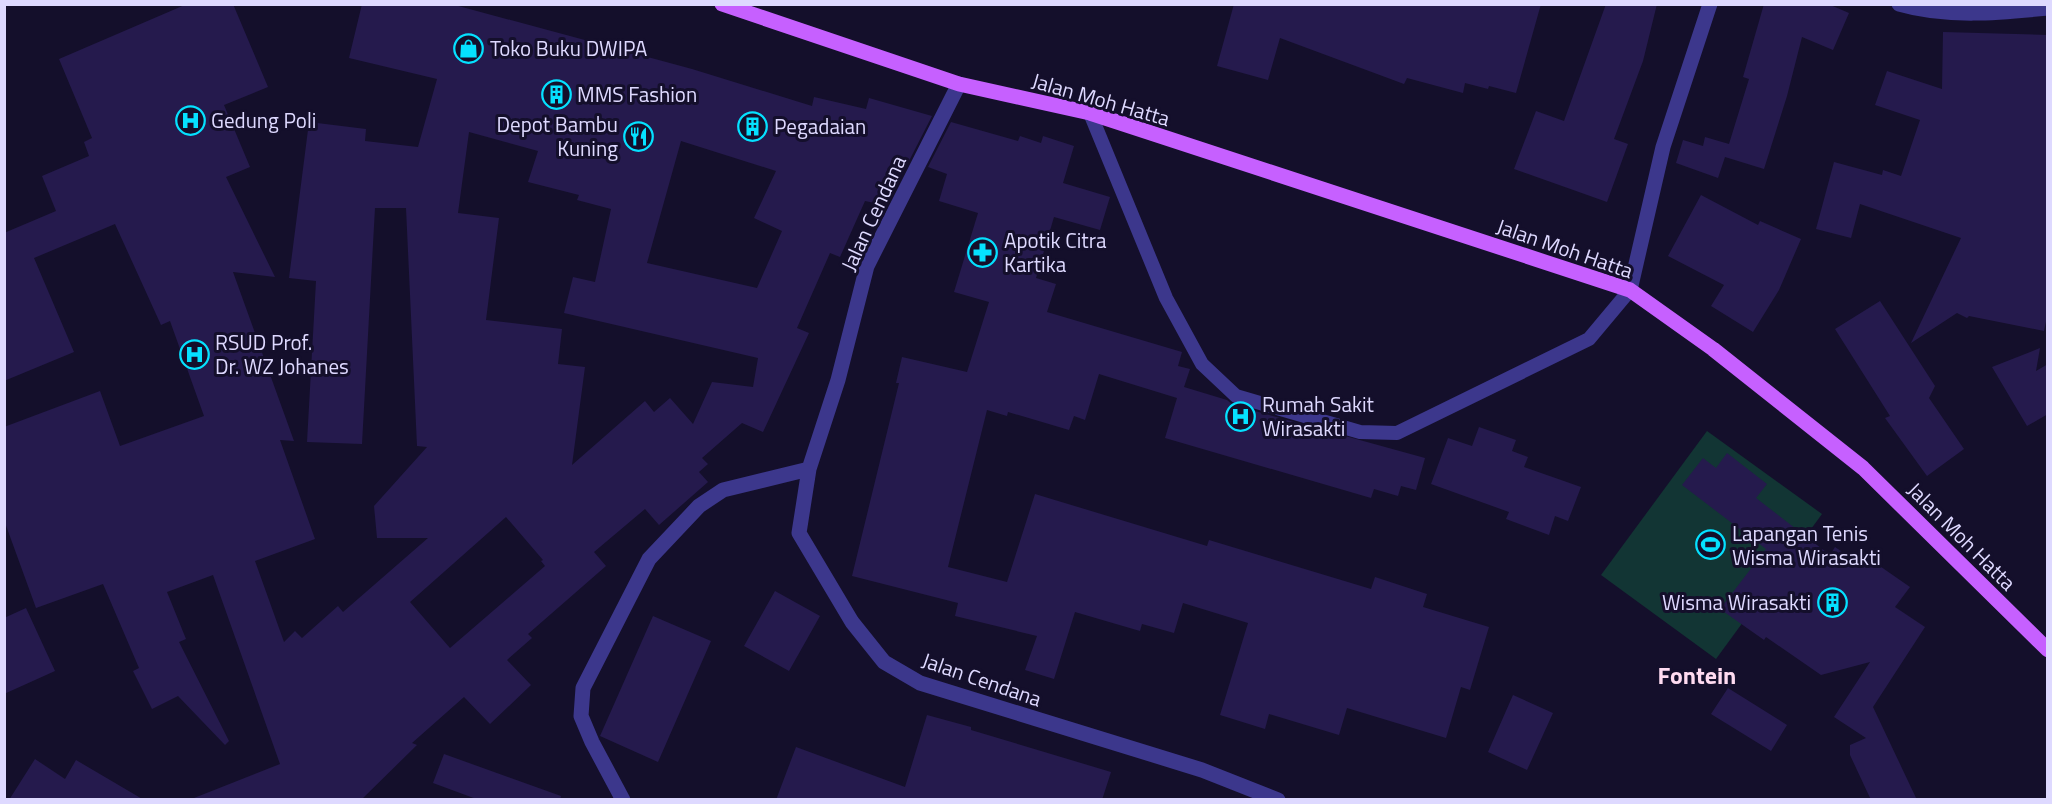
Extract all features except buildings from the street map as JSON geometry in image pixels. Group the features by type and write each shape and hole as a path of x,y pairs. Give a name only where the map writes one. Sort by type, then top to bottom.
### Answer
{"main road":[{"name":"Jalan Moh Hatta","path":"722,4 959,84 1090,113 1630,290 1713,349 1863,468 2048,650"}],"street":[{"path":"1630,290 1663,147 1710,4"},
{"path":"1899,4 1947,13 2048,8"},
{"name":"Jalan Cendana","path":"959,84 867,266 838,380 809,469 799,533 852,622 884,662 920,683 1202,770 1278,800"},
{"path":"623,800 581,716 583,688 649,559 699,506 723,490 809,469"}],"lane":[{"path":"1090,113 1166,298 1202,364 1236,396 1360,432 1397,433 1589,339 1630,290"}],"green space":[{"name":"Lapangan Tenis Wisma Wirasakti","path":"1707,431 1822,514 1716,659 1601,575"}],"place":[{"name":"Toko Buku DWIPA","path":"469,48"},
{"name":"MMS Fashion","path":"556,94"},
{"name":"Gedung Poli","path":"190,120"},
{"name":"Pegadaian","path":"753,126"},
{"name":"Depot Bambu Kuning","path":"639,136"},
{"name":"Apotik Citra Kartika","path":"983,252"},
{"name":"RSUD Prof. Dr. WZ Johanes","path":"194,354"},
{"name":"Rumah Sakit Wirasakti","path":"1241,416"},
{"name":"Lapangan Tenis Wisma Wirasakti","path":"1711,545"},
{"name":"Wisma Wirasakti","path":"1832,602"}],"district":[{"name":"Fontein","path":"1697,675"}]}
